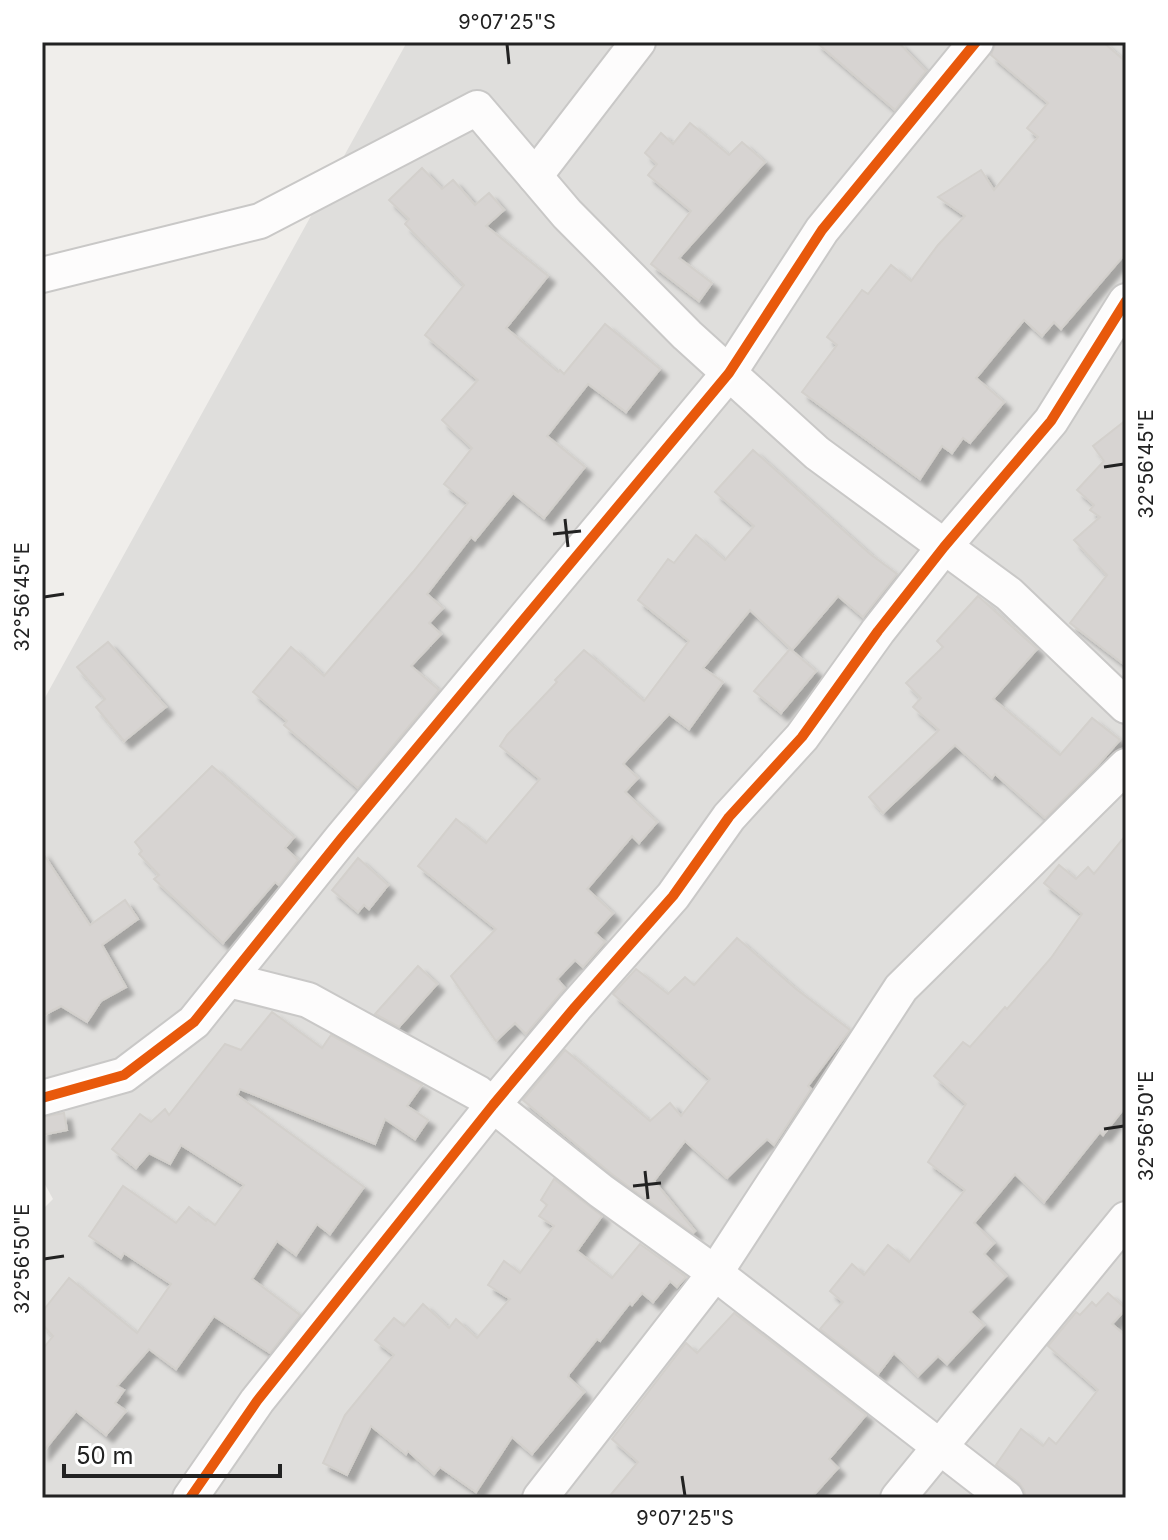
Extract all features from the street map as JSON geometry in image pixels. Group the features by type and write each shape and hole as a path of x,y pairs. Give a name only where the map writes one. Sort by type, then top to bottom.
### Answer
{"street":[{"path":"535,176 638,42"},
{"path":"42,1098 124,1075 194,1022 341,839 729,373 822,230 976,42"},
{"path":"42,275 260,221 477,108 589,236 687,335 817,453 1009,594 1126,706"},
{"path":"190,1498 257,1401 493,1105 673,896 729,817 802,737 878,631 944,547 1051,421 1126,301"},
{"path":"540,1498 715,1273 901,988 1126,766"},
{"path":"229,980 308,1000 478,1093 601,1191 715,1273 1006,1498"},
{"path":"898,1498 1126,1219"}],"shaded area":[{"path":"407,42 1126,42 1126,1498 42,1498 42,1210 53,1199 42,1179 42,703"}],"building":[{"path":"816,42 898,42 926,71 895,110"},
{"path":"996,42 1103,42 1126,62 1126,253 1061,329 1054,322 1042,336 1024,320 976,378 1004,402 970,443 963,438 952,453 942,446 920,479 802,392 837,345 827,337 862,290 868,294 891,265 911,281 965,216 938,197 981,170 994,190 1038,137 1027,128 1048,103 991,55"},
{"path":"690,123 729,155 742,142 765,162 679,258 712,283 699,301 651,264 691,211 648,175 657,164 645,153 661,133 673,144"},
{"path":"422,168 442,189 453,180 475,205 489,193 504,210 486,226 548,276 506,328 558,372 560,370 564,374 605,324 660,369 626,412 588,384 547,436 585,467 544,518 513,493 475,540 471,537 427,594 443,608 429,623 441,634 411,666 439,690 358,788 284,725 287,721 253,692 291,647 324,676 468,503 444,484 472,448 442,420 478,380 425,335 464,285 405,224 409,219 389,200"},
{"path":"1126,420 1126,666 1070,623 1107,575 1074,540 1100,517 1090,510 1094,505 1077,490 1104,461 1093,446"},
{"path":"753,450 870,554 897,574 863,617 838,596 792,650 750,610 703,668 723,682 689,729 669,714 623,764 638,778 625,792 657,822 639,843 632,836 587,889 613,913 595,933 605,942 583,967 575,960 557,979 565,988 526,1034 515,1023 496,1041 451,976 496,929 418,866 456,819 486,843 540,779 500,746 584,650 644,701 689,641 638,600 668,559 674,563 696,535 725,560 754,526 715,492"},
{"path":"978,596 1037,649 993,699 1060,755 1092,718 1120,740 1045,818 995,774 992,778 955,745 883,813 869,797 939,730 913,707 921,698 906,683 943,647 937,641"},
{"path":"108,642 166,707 124,741 96,707 105,699 77,667"},
{"path":"790,649 816,671 781,713 754,691"},
{"path":"212,766 294,837 285,848 298,860 279,885 275,882 223,943 154,879 159,875 139,854 142,851 135,842"},
{"path":"1126,835 1126,1106 1103,1135 1100,1132 1044,1202 1015,1174 974,1223 994,1243 984,1254 1006,1276 970,1312 984,1325 947,1364 938,1356 918,1376 894,1353 878,1374 820,1329 843,1302 830,1291 852,1264 864,1275 888,1245 909,1262 965,1190 928,1162 966,1104 934,1076 963,1042 970,1047 1005,1007 1007,1009 1051,958 1082,914 1044,883 1059,865 1076,879 1088,867 1094,874"},
{"path":"42,852 90,925 125,900 138,919 102,945 126,987 101,1001 87,1022 61,1006 42,1016"},
{"path":"358,858 388,885 369,909 364,905 358,912 332,890"},
{"path":"737,938 850,1030 808,1086 811,1089 774,1145 767,1139 727,1178 685,1141 654,1181 695,1231 693,1233 613,1175 523,1100 565,1050 650,1121 670,1103 681,1116 710,1079 613,994 636,969 668,994 685,977 694,985"},
{"path":"418,966 437,984 399,1027 375,1014"},
{"path":"272,1012 322,1048 331,1035 422,1085 407,1106 428,1120 415,1139 385,1119 375,1144 240,1089 237,1095 364,1187 330,1234 317,1224 296,1255 277,1241 252,1279 300,1315 270,1353 214,1316 176,1369 149,1349 117,1386 124,1390 115,1403 126,1411 106,1435 76,1411 42,1453 42,1350 53,1336 42,1324 42,1312 69,1278 137,1333 171,1284 124,1253 121,1258 89,1236 123,1186 176,1223 189,1207 215,1225 244,1185 181,1145 170,1164 149,1153 136,1168 112,1149 140,1114 151,1122 165,1109 169,1115 225,1044 241,1050"},
{"path":"64,1113 67,1130 42,1135 42,1117"},
{"path":"554,1179 602,1216 577,1251 612,1278 640,1244 686,1277 677,1287 670,1281 653,1302 642,1293 632,1305 630,1303 569,1374 568,1377 584,1392 532,1454 512,1437 476,1492 440,1467 434,1474 408,1451 406,1454 371,1426 347,1475 323,1463 345,1415 394,1355 375,1340 394,1318 404,1326 423,1304 449,1328 456,1319 477,1338 510,1299 488,1285 504,1261 520,1273 554,1226 539,1216 547,1205 541,1200"},
{"path":"1108,1293 1126,1309 1112,1324 1126,1336 1126,1498 1026,1498 1019,1483 996,1465 1021,1429 1043,1446 1049,1438 1056,1444 1098,1390 1048,1346 1076,1312 1080,1315 1092,1302 1096,1306"},
{"path":"734,1313 866,1415 829,1459 838,1468 811,1498 608,1498 638,1462 612,1439 686,1343 697,1353"}],"cycle path":[{"path":"42,1098 124,1075 194,1022 341,839 729,373 822,230 976,42"},
{"path":"190,1498 257,1401 493,1105 673,896 729,817 802,737 878,631 944,547 1051,421 1126,301"}]}
